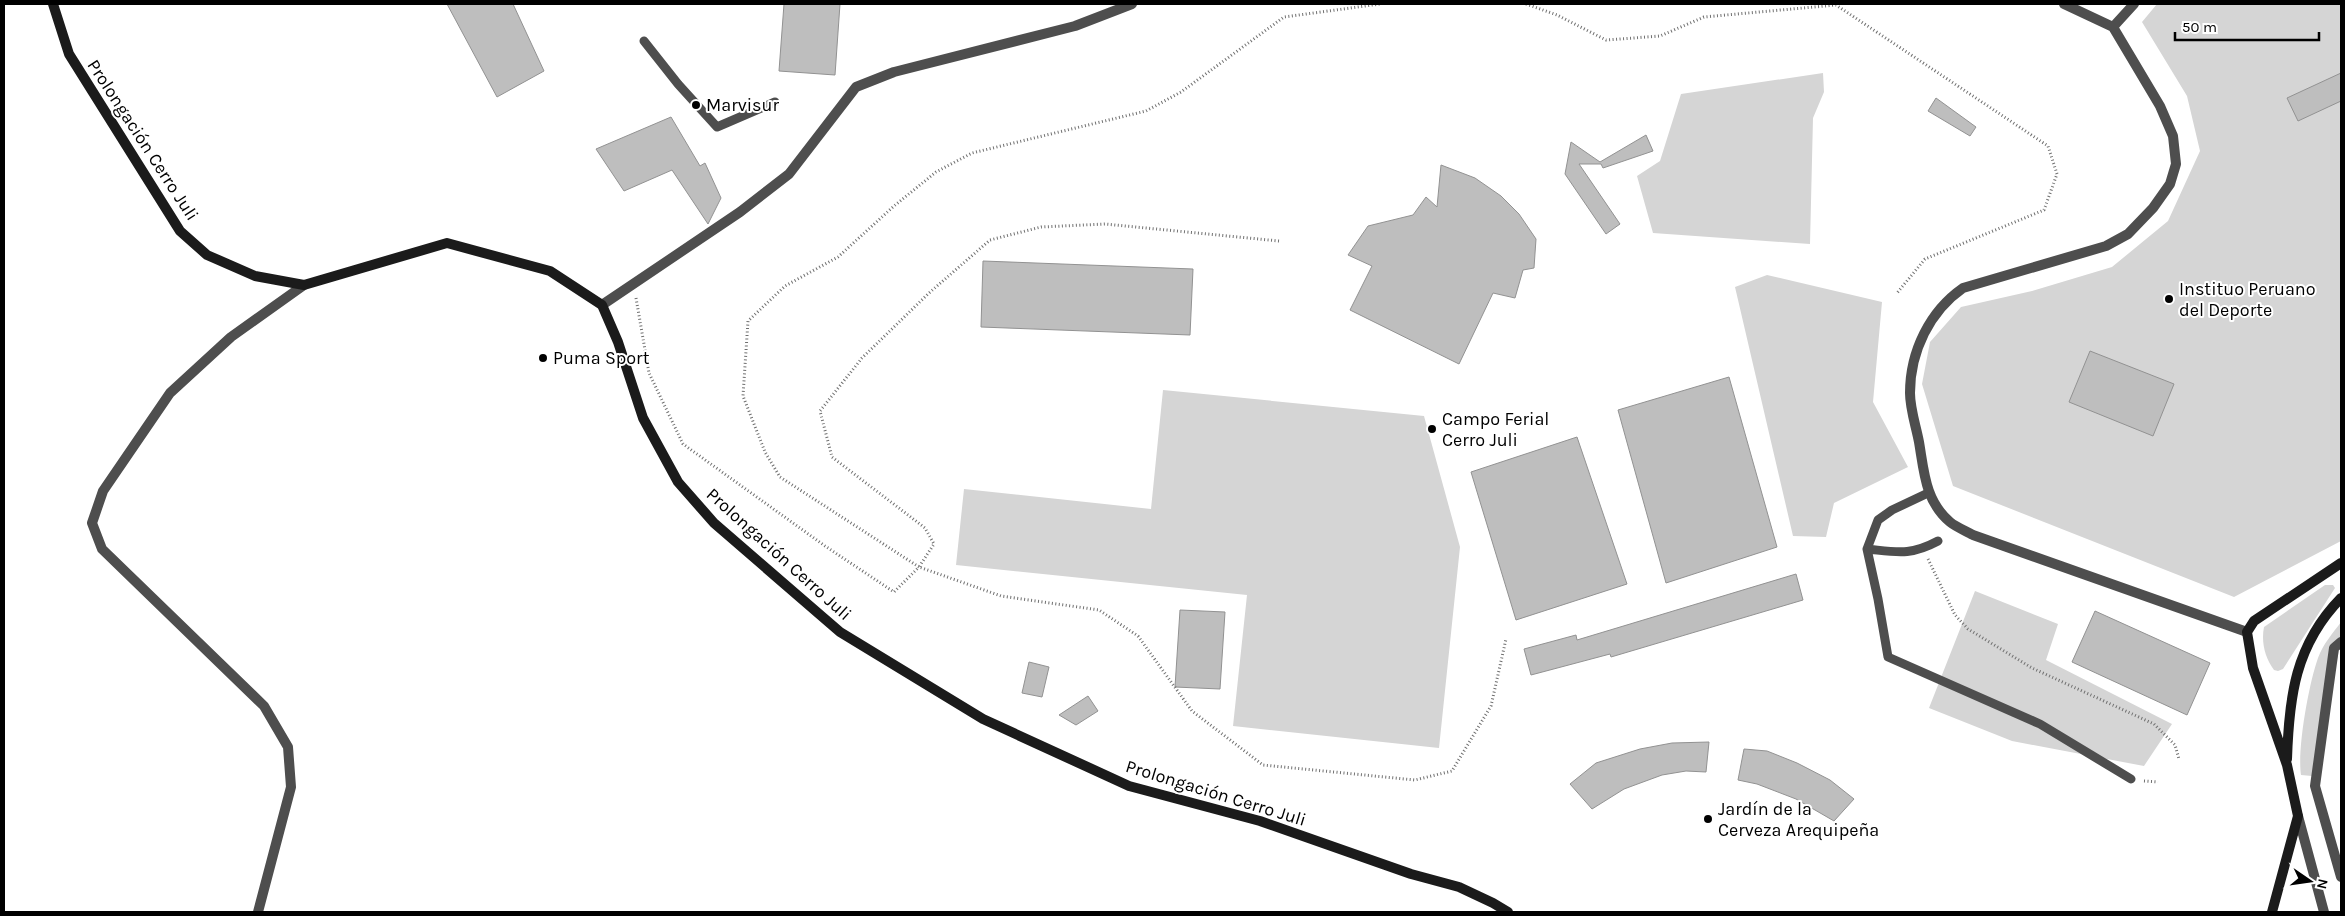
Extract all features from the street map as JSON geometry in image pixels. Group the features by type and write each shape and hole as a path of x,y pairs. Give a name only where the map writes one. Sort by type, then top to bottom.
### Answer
{"street":[{"name":"Prolongación Cerro Juli","path":"53,4 69,54 180,231 207,255 255,276 304,285 446,243 550,271 602,304 618,342 643,418 678,482 714,523 840,632 983,719 1129,786 1260,821 1411,874 1458,887 1508,912"},
{"path":"602,304 740,212 789,174 856,87 894,72 1075,26 1132,4"},
{"path":"2064,4 2113,27 2160,106 2173,136 2176,164 2170,184 2153,208 2128,234 2106,246 1963,288 1949,298 1933,318 1925,330 1913,363 1910,394 1928,493 1950,522 1973,535 2247,632"},
{"path":"2113,27 2134,4"},
{"path":"258,912 291,787 288,747 264,706 102,549 92,523 103,491 170,393 231,337 304,285"},
{"path":"2324,912 2298,816 2287,765 2253,668 2247,632 2254,621 2341,563"},
{"path":"2287,765 2289,714 2298,666 2316,632 2341,598"},
{"path":"2341,642 2334,648 2314,786 2341,876"},
{"path":"2272,912 2298,816"}],"lane":[{"path":"644,40 678,84 716,127 775,102"},
{"path":"1928,493 1892,510 1878,520 1867,549 1888,657 2040,724 2131,779"},
{"path":"1867,549 1908,553 1938,542"}],"path":[{"path":"1380,4 1284,17 1181,92 1146,111 972,153 936,172 894,206 838,256 785,286 748,321 743,396 765,452 780,477 919,567 1001,596 1099,610 1138,636 1192,711 1263,765 1415,780 1452,771 1490,706 1506,639"},
{"path":"1526,4 1557,15 1606,40 1660,36 1704,17 1836,5 2048,146 2057,174 2044,210 1925,259 1897,293"},
{"path":"634,284 649,373 683,444 825,546 894,592 919,567 934,544 925,528 832,457 820,411 862,358 928,293 990,240 1041,228 1105,224 1279,241"},
{"path":"1923,549 1955,615 1968,629 2032,668 2154,724 2175,745 2180,759"}],"shaded area":[{"name":"Instituo Peruano del Deporte","path":"2157,4 2341,4 2341,541 2234,597 1953,486 1922,384 1930,342 1961,307 2032,291 2112,267 2168,221 2200,151 2187,96 2142,22"},
{"path":"1823,73 1824,92 1813,118 1810,244 1653,233 1637,176 1660,161 1681,94"},
{"path":"1767,275 1882,302 1873,402 1908,467 1834,503 1826,537 1793,536 1735,287"},
{"path":"1163,390 1424,416 1460,547 1439,748 1233,726 1247,595 956,565 964,489 1151,509"},
{"path":"2325,585 2333,585 2335,588 2283,669 2274,670 2264,650 2264,627"},
{"path":"1975,591 2058,624 2046,660 2172,724 2144,766 2012,741 1929,708"},
{"path":"2341,622 2341,641 2312,776 2301,775 2302,733 2315,669 2323,648"}],"building":[{"path":"447,4 513,4 544,71 497,97"},
{"path":"784,4 840,4 835,75 779,71"},
{"path":"2341,73 2341,101 2298,121 2287,98"},
{"path":"1936,98 1976,127 1970,136 1928,111"},
{"path":"671,117 700,166 705,163 721,198 708,224 672,170 624,191 596,149"},
{"path":"1646,135 1653,151 1603,168 1601,164 1579,164 1620,224 1606,234 1565,174 1571,142 1600,162"},
{"path":"1441,165 1475,178 1501,196 1519,214 1536,239 1534,268 1523,270 1515,298 1493,293 1459,364 1350,310 1372,266 1348,255 1368,226 1413,215 1426,197 1437,207"},
{"path":"983,261 1193,269 1190,335 981,327"},
{"path":"2090,351 2174,384 2153,436 2069,402"},
{"path":"1729,377 1777,547 1666,583 1618,410"},
{"path":"1577,437 1627,584 1516,620 1471,472"},
{"path":"1796,574 1803,600 1611,657 1610,654 1531,675 1524,649 1576,635 1577,640"},
{"path":"1180,610 1225,612 1220,689 1175,687"},
{"path":"2095,611 2210,663 2187,715 2072,662"},
{"path":"1029,662 1049,667 1042,697 1022,693"},
{"path":"1088,696 1098,711 1076,725 1059,715"},
{"path":"1709,742 1706,772 1686,771 1662,775 1624,789 1592,809 1570,784 1596,763 1640,749 1672,743"},
{"path":"1744,749 1767,751 1797,763 1830,780 1854,799 1834,821 1796,799 1757,784 1738,780"}],"place":[{"name":"Marvisur","path":"696,105"},
{"name":"Instituo Peruano del Deporte","path":"2169,299"},
{"name":"Puma Sport","path":"543,358"},
{"name":"Campo Ferial Cerro Juli","path":"1432,429"},
{"name":"Jardín de la Cerveza Arequipeña","path":"1708,819"}]}
